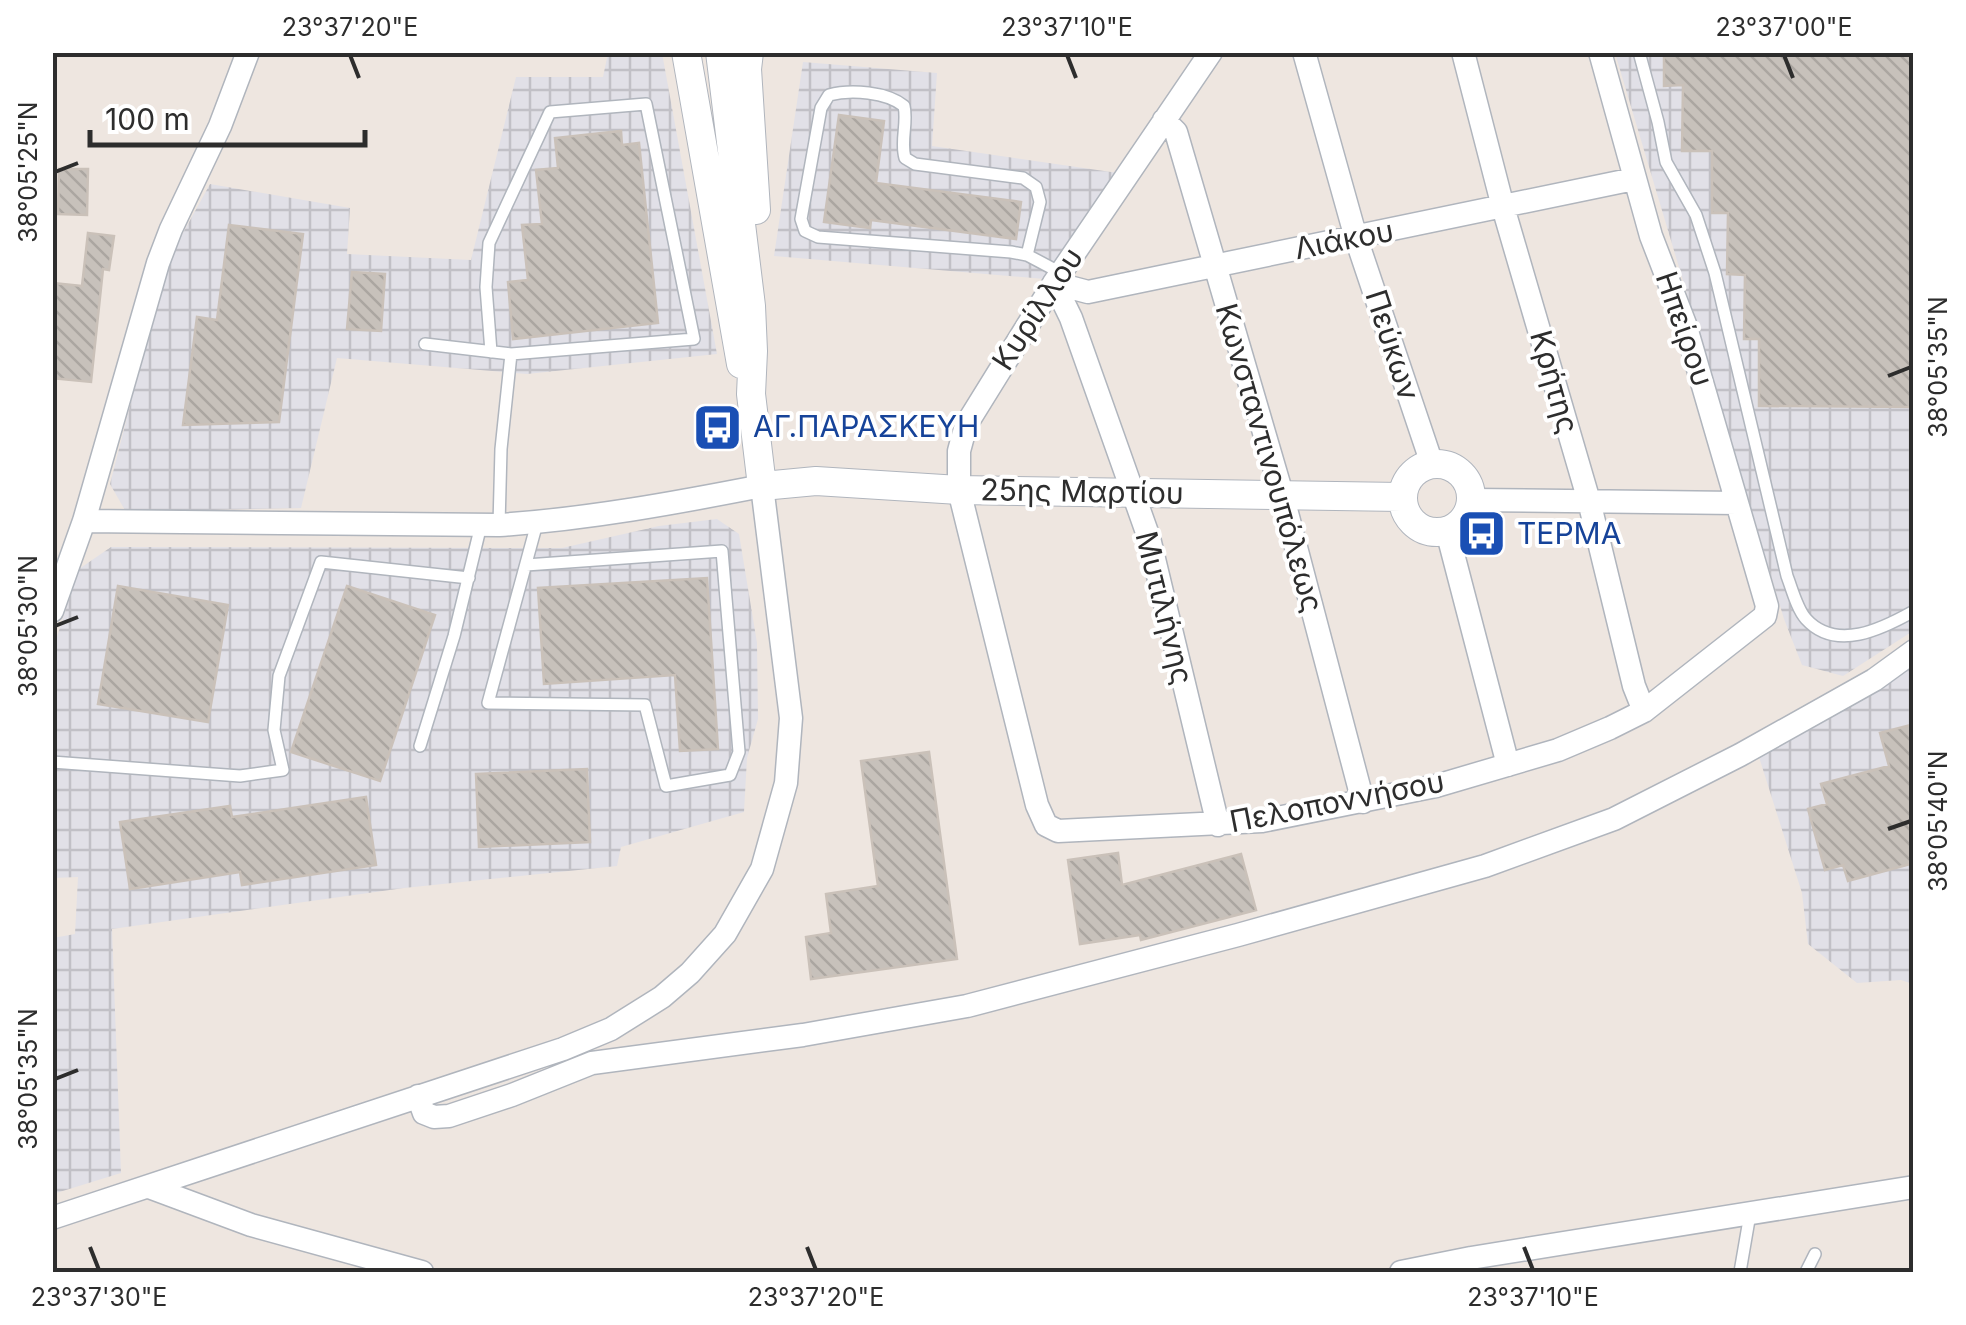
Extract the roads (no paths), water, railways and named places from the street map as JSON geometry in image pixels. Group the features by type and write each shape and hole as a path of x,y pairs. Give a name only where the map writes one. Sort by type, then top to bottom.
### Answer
{"street":[{"path":"52,611 84,521 158,263 220,126 248,52"},
{"path":"686,52 738,354 751,394"},
{"path":"52,1218 563,1049 611,1029 662,997 725,934 762,869 786,783 791,718 751,394 751,306 720,52"},
{"path":"749,52 756,210 751,306"},
{"name":"Κυρίλλου","path":"1046,825 1037,805 960,490 959,452 966,424 1057,278 1211,52"},
{"name":"Πεύκων","path":"1304,52 1356,238 1432,464"},
{"name":"Κρήτης","path":"1462,52 1644,711"},
{"name":"Ηπείρου","path":"1600,52 1651,236 1685,324 1767,606"},
{"name":"Κωνσταντινουπόλεως","path":"1164,120 1176,132 1282,494 1363,802"},
{"name":"Λιάκου","path":"1057,278 1088,292 1634,179"},
{"name":"Μυτιλήνης","path":"1057,278 1149,538 1218,825"},
{"path":"1432,464 1447,465 1460,472 1469,485 1472,500 1460,524 1430,533 1415,526 1405,513 1402,496 1406,482 1417,470 1432,464"},
{"name":"25ης Μαρτίου","path":"762,486 816,481 960,490 1402,496"},
{"path":"84,521 490,526 628,512 762,486"},
{"path":"1472,500 1737,502"},
{"path":"1447,531 1508,764"},
{"name":"Πελοποννήσου","path":"1046,825 1058,832 1262,821 1436,786 1558,750 1644,711 1765,616 1767,606"},
{"path":"418,1096 424,1113 449,1116 592,1063 803,1035 967,1006 1486,866 1614,819 1725,764 1874,680 1914,651"},
{"path":"150,1186 250,1226 422,1272"},
{"path":"1402,1272 1914,1186"}],"lane":[{"path":"1639,52 1666,162 1696,215 1715,272 1787,576 1804,618 1828,634 1856,636 1914,611"},
{"path":"1027,255 1040,202 1036,187 1023,178 915,164 905,158 902,148 904,106 894,98 843,92 829,95 822,108 804,200 801,219 805,231 818,236 1011,252 1027,255 1057,278"},
{"path":"425,344 491,352 510,354 694,338 646,104 550,112 489,243 486,287 491,352"},
{"path":"420,746 469,578 490,526 510,354"},
{"path":"526,564 722,552 739,752 730,775 666,786 646,705 488,703 537,523"},
{"path":"52,762 240,776 284,770 274,730 279,676 321,562 469,578"},
{"path":"1740,1272 1750,1214"},
{"path":"1806,1272 1815,1254"}],"place":[{"name":"ΑΓ.ΠΑΡΑΣΚΕΥΗ","path":"718,427"},
{"name":"ΤΕΡΜΑ","path":"1482,534"}]}
